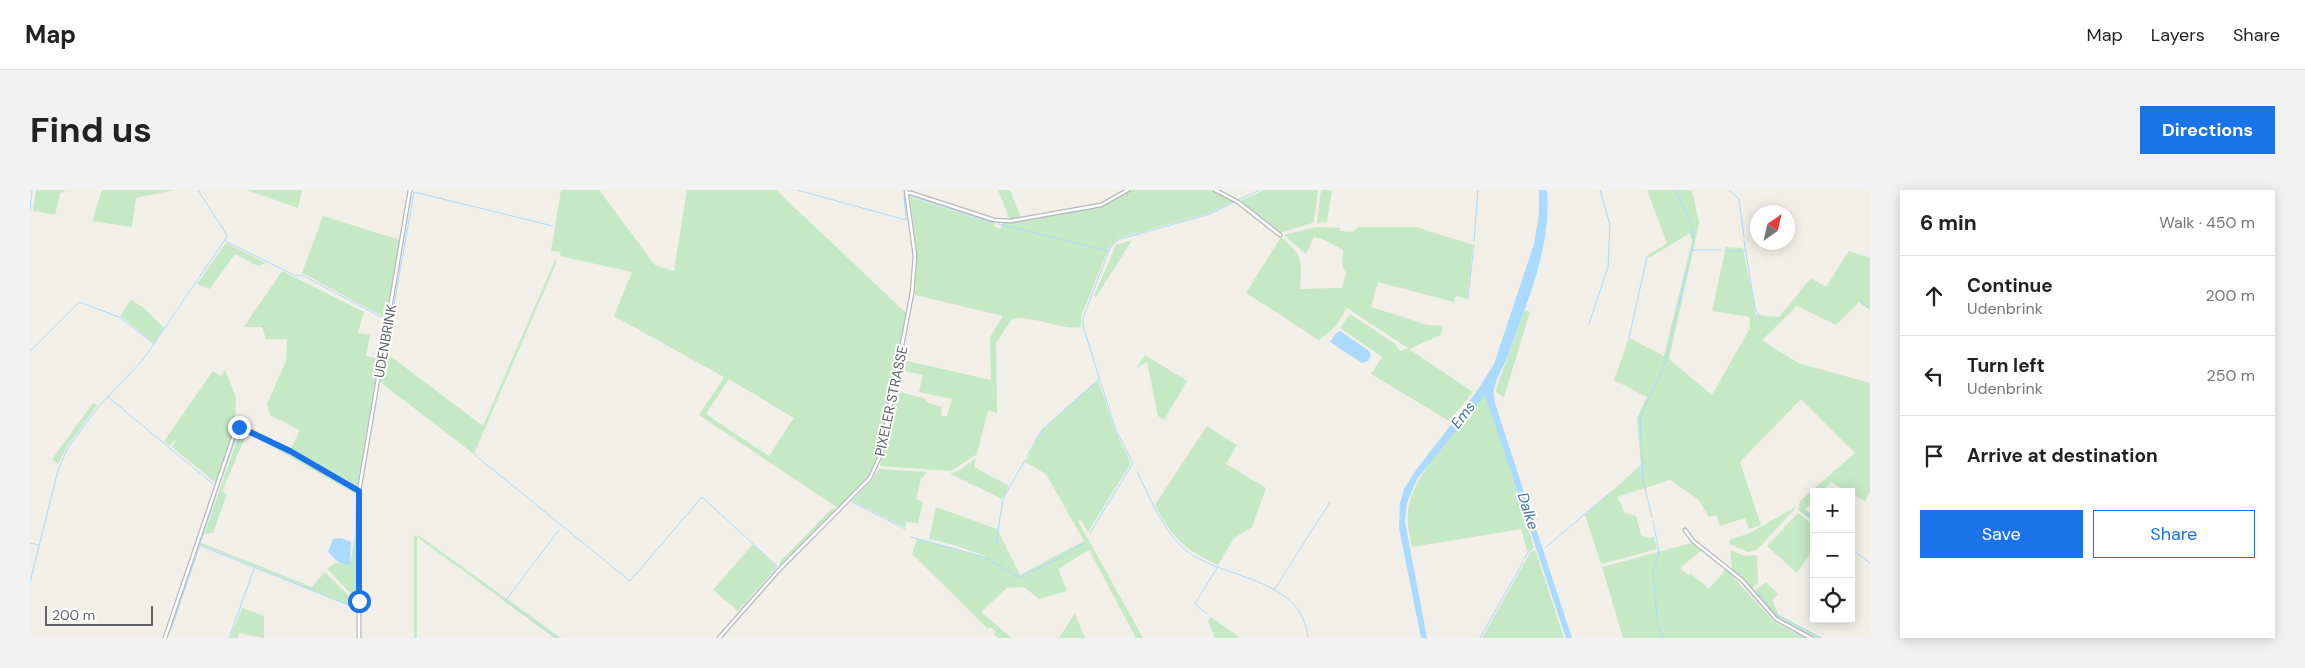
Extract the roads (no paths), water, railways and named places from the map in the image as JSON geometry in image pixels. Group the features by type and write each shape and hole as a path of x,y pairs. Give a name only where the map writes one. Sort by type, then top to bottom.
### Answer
{"street":[{"name":"UDENBRINK","path":"359,638 359,491 410,190"},
{"name":"PIXELER STRASSE","path":"719,638 778,571 870,478 877,467 912,293 915,256 906,192 994,220 1010,221 1101,205 1128,190"},
{"path":"1215,190 1238,202 1280,235"},
{"path":"165,638 189,574 196,545 234,436 239,427 290,451 359,491"},
{"path":"1685,530 1693,541 1742,580 1776,619 1811,638"}],"water":[{"path":"1539,190 1547,190 1548,211 1542,252 1524,312 1495,385 1494,397 1572,638 1566,638 1485,395 1417,479 1407,503 1405,522 1427,638 1421,638 1399,528 1400,503 1404,489 1416,470 1477,391 1494,364 1534,244 1539,213"},
{"path":"1340,331 1369,351 1371,355 1368,361 1362,363 1330,342 1337,332"},
{"path":"341,538 351,542 350,566 339,563 328,552 333,539"}],"waterway":[{"path":"30,210 32,190"},
{"path":"30,582 58,470 68,448 96,409 143,360 226,238 227,235 198,190"},
{"path":"797,190 906,220 904,194"},
{"path":"1238,200 1260,190"},
{"path":"1474,241 1478,190"},
{"path":"1589,324 1608,267 1610,225 1600,190"},
{"path":"1652,517 1643,481 1640,418 1665,363 1694,242 1692,227 1676,190"},
{"path":"1729,190 1739,199 1744,237"},
{"path":"385,355 414,192 553,226"},
{"path":"911,196 994,223"},
{"path":"1090,533 1133,463 1115,428 1083,326 1083,318 1109,250 1120,239 1210,214 1234,202"},
{"path":"998,224 1109,251"},
{"path":"225,241 296,276 302,275 383,318"},
{"path":"1744,241 1755,308 1760,317 1758,321"},
{"path":"1468,298 1474,245"},
{"path":"1692,250 1721,250"},
{"path":"1726,251 1745,251"},
{"path":"1629,338 1647,257"},
{"path":"30,351 79,302 119,317 154,344"},
{"path":"1860,302 1870,309"},
{"path":"1027,456 1042,430 1099,379"},
{"path":"108,397 213,484"},
{"path":"217,491 238,432"},
{"path":"475,455 630,581 702,497 777,566"},
{"path":"996,544 1003,499 1025,460"},
{"path":"1137,472 1162,521 1182,547 1216,567 1257,581 1275,590 1291,602 1302,617 1308,638"},
{"path":"1546,547 1612,491"},
{"path":"216,495 200,544 201,546 356,608"},
{"path":"852,502 905,529"},
{"path":"1274,590 1330,502"},
{"path":"1801,510 1810,517"},
{"path":"1653,521 1659,552 1653,573 1658,627 1664,638"},
{"path":"556,638 505,601 559,530"},
{"path":"911,537 984,557 1019,577 1056,560 1084,543"},
{"path":"30,543 39,545"},
{"path":"171,629 200,545"},
{"path":"1524,559 1529,551 1532,550"},
{"path":"1855,552 1870,563"},
{"path":"1480,638 1523,562"},
{"path":"1207,614 1195,604 1218,566"},
{"path":"229,638 254,569"},
{"path":"1758,591 1772,612 1821,638"}],"water label":[{"name":"Ems","path":"1463,415"},
{"name":"Dalke","path":"1528,511"}]}
